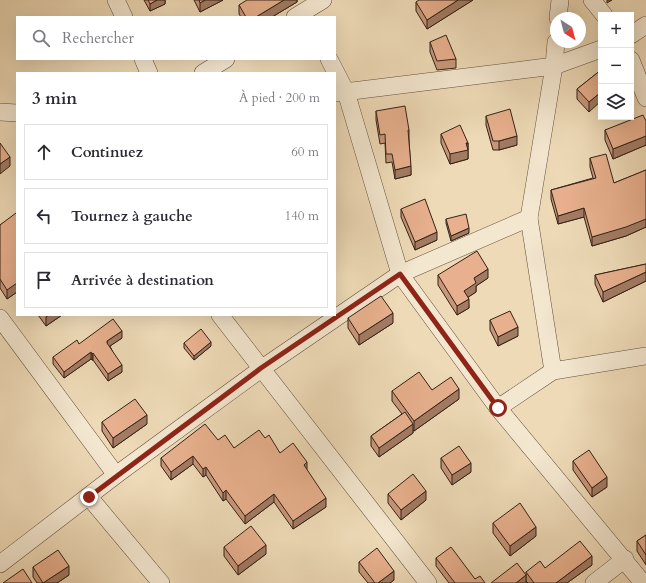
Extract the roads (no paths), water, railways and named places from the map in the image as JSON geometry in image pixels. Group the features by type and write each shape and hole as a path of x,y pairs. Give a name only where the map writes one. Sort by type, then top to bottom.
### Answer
{"street":[{"path":"116,0 124,16"},
{"path":"303,15 322,0"},
{"path":"559,12 560,0"},
{"path":"592,0 602,12"},
{"path":"634,33 646,24"},
{"path":"553,370 529,218 554,66 556,48"},
{"path":"341,93 554,66 598,49"},
{"path":"143,60 149,72"},
{"path":"206,72 224,60"},
{"path":"330,60 334,72"},
{"path":"634,68 646,98"},
{"path":"336,78 400,274 498,408 625,559 643,583"},
{"path":"0,112 16,113"},
{"path":"0,564 261,368 400,274 529,218"},
{"path":"221,316 428,583"},
{"path":"0,318 116,476"},
{"path":"498,408 553,370 646,356"},
{"path":"89,497 160,583"},
{"path":"594,583 625,559"}]}
